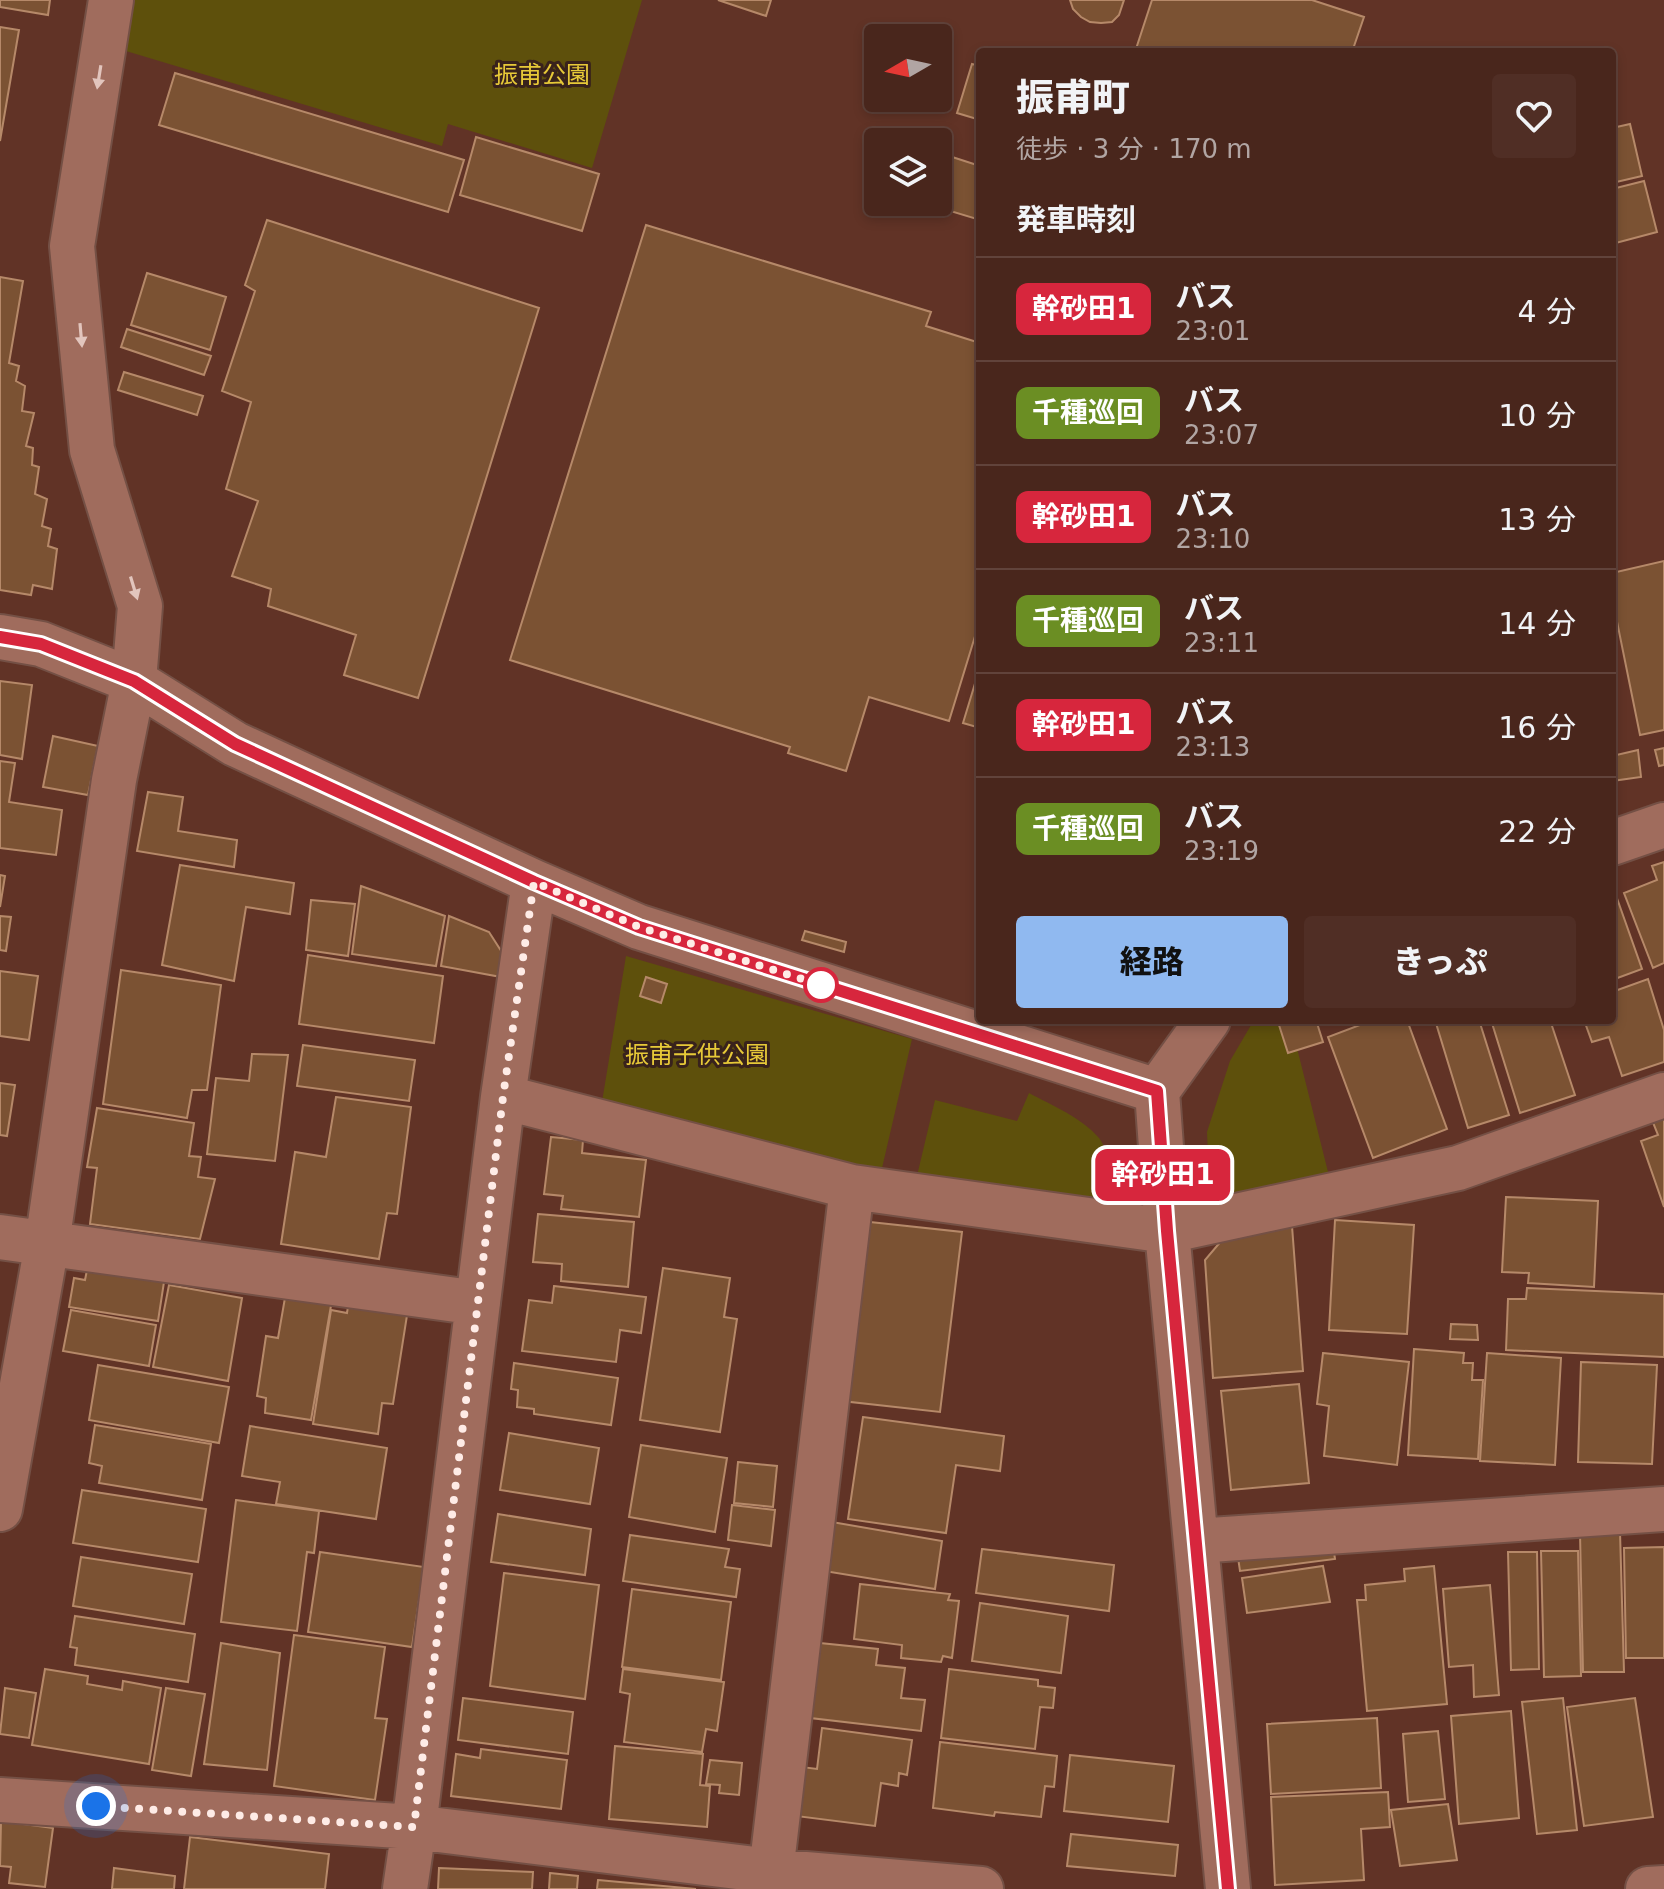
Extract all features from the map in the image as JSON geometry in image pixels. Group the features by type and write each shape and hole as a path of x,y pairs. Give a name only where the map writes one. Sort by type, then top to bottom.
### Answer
{"street":[{"path":"0,1509 47,1244 112,794 134,681 140,606 92,450 72,246 111,0"},
{"path":"0,637 41,644 134,681 235,744 639,927 1157,1091"},
{"path":"1616,842 1664,825"},
{"path":"405,1889 503,1097 534,882"},
{"path":"1205,1024 1157,1091 1167,1231 1228,1889"},
{"path":"503,1097 852,1187 1167,1231 1458,1168 1664,1095"},
{"path":"769,1880 852,1187"},
{"path":"0,1237 478,1303"},
{"path":"1196,1541 1664,1509"},
{"path":"0,1800 414,1827 769,1880 981,1889"},
{"path":"1648,1889 1664,1888"}],"green space":[{"name":"振甫公園","path":"134,0 642,0 592,168 448,124 442,146 126,51"},
{"name":"振甫子供公園","path":"626,956 912,1039 879,1181 601,1108"},
{"path":"1252,1024 1291,1024 1328,1172 1210,1200 1207,1132 1230,1061"},
{"path":"1029,1093 1075,1118 1099,1138 1107,1161 1110,1206 916,1180 935,1100 1017,1121"}],"building":[{"path":"0,0 50,0 48,15 0,7"},
{"path":"718,0 771,0 766,16"},
{"path":"1070,0 1124,0 1119,15 1112,22 1101,23 1081,17"},
{"path":"1152,0 1312,0 1364,17 1353,48 1136,48"},
{"path":"0,27 19,30 0,141"},
{"path":"972,64 976,65 976,119 957,113"},
{"path":"175,73 464,160 448,212 159,125"},
{"path":"1630,124 1642,176 1616,182 1616,127"},
{"path":"476,137 599,174 582,231 460,195"},
{"path":"952,157 976,165 976,219 952,212"},
{"path":"1644,181 1657,232 1616,243 1616,188"},
{"path":"267,220 539,308 418,698 344,675 356,635 268,606 271,589 232,576 258,501 226,489 251,402 222,391 255,291 245,285"},
{"path":"646,225 931,312 926,326 976,342 976,633 949,721 869,697 846,771 788,753 790,747 510,660"},
{"path":"147,273 226,297 210,350 131,325"},
{"path":"0,277 23,281 9,363 19,366 16,381 25,386 22,411 34,413 26,446 33,448 32,465 39,467 35,494 47,499 42,526 51,529 48,546 57,549 52,589 33,585 31,595 0,590"},
{"path":"127,329 211,356 204,375 121,347"},
{"path":"124,372 203,396 197,415 118,390"},
{"path":"1664,561 1664,730 1640,735 1616,617 1616,572"},
{"path":"976,680 976,727 963,723"},
{"path":"0,681 32,685 22,759 0,755"},
{"path":"53,736 98,746 88,795 43,787"},
{"path":"1664,748 1664,765 1659,766 1655,750"},
{"path":"1638,750 1641,777 1616,780 1616,755"},
{"path":"0,761 15,763 9,802 62,810 56,855 0,848"},
{"path":"148,792 183,797 178,831 237,840 234,867 137,851"},
{"path":"1664,862 1664,963 1653,968 1624,893 1657,880 1652,866"},
{"path":"180,865 294,883 290,914 246,907 234,981 162,965"},
{"path":"0,875 5,876 0,907"},
{"path":"361,886 445,916 436,966 352,954"},
{"path":"1616,895 1642,969 1616,979"},
{"path":"311,900 355,904 348,956 306,950"},
{"path":"0,916 11,917 6,951 0,950"},
{"path":"449,916 489,932 505,957 501,977 441,966"},
{"path":"805,931 846,942 844,952 802,940"},
{"path":"308,955 443,976 434,1043 299,1024"},
{"path":"121,970 221,985 207,1090 192,1090 187,1118 103,1104"},
{"path":"0,971 38,976 29,1040 0,1036"},
{"path":"646,977 667,984 661,1003 640,996"},
{"path":"1648,979 1664,1030 1664,1062 1622,1076 1609,1037 1592,1042 1585,1024 1616,1024 1616,991"},
{"path":"1279,1024 1317,1024 1323,1042 1288,1053"},
{"path":"1362,1024 1408,1024 1447,1129 1373,1158 1328,1037"},
{"path":"1436,1024 1480,1024 1509,1115 1468,1128"},
{"path":"1492,1024 1551,1024 1575,1095 1520,1113"},
{"path":"303,1045 415,1060 409,1101 297,1086"},
{"path":"252,1054 288,1055 275,1161 207,1154 216,1078 249,1081"},
{"path":"0,1083 15,1085 7,1136 0,1135"},
{"path":"336,1097 411,1107 397,1214 387,1213 379,1259 281,1244 295,1152 326,1157"},
{"path":"97,1108 194,1123 189,1156 201,1157 198,1177 215,1179 200,1239 90,1224 97,1168 87,1167"},
{"path":"1664,1116 1664,1207 1641,1141 1658,1135 1652,1120"},
{"path":"551,1137 583,1140 582,1153 646,1160 639,1217 561,1209 563,1196 544,1194"},
{"path":"1506,1197 1598,1201 1594,1287 1528,1283 1529,1273 1502,1272"},
{"path":"538,1214 634,1222 628,1287 561,1281 562,1264 533,1262"},
{"path":"1335,1220 1414,1225 1407,1334 1329,1330"},
{"path":"870,1222 962,1232 940,1412 842,1401 863,1226"},
{"path":"1292,1226 1303,1371 1213,1378 1205,1260 1222,1240"},
{"path":"663,1268 730,1278 724,1317 737,1319 720,1432 640,1420"},
{"path":"87,1270 164,1282 158,1321 69,1307 74,1278 85,1280"},
{"path":"169,1285 242,1298 228,1381 153,1367"},
{"path":"554,1286 646,1297 641,1333 620,1330 616,1362 522,1351 529,1300 552,1303"},
{"path":"1527,1288 1664,1294 1664,1357 1506,1350 1508,1299 1526,1299"},
{"path":"286,1292 332,1300 311,1420 265,1413 266,1398 257,1396 266,1336 278,1338"},
{"path":"349,1300 408,1309 393,1404 382,1403 378,1434 313,1424 331,1310 347,1313"},
{"path":"71,1310 156,1325 149,1366 63,1351"},
{"path":"1451,1324 1477,1325 1478,1340 1450,1339"},
{"path":"1414,1349 1464,1353 1463,1363 1473,1363 1472,1380 1483,1380 1478,1459 1408,1455"},
{"path":"1323,1353 1409,1362 1397,1465 1324,1456 1329,1406 1317,1404"},
{"path":"1487,1353 1561,1358 1555,1465 1480,1461"},
{"path":"1581,1362 1657,1365 1652,1464 1578,1462"},
{"path":"514,1363 618,1378 611,1425 534,1414 534,1409 517,1407 518,1390 511,1389"},
{"path":"98,1365 229,1387 219,1443 89,1420"},
{"path":"1299,1384 1309,1483 1231,1490 1221,1391"},
{"path":"863,1417 1004,1436 1000,1471 956,1465 946,1533 848,1519"},
{"path":"95,1425 211,1444 202,1500 99,1483 102,1466 89,1463"},
{"path":"250,1426 387,1448 376,1519 276,1504 280,1482 242,1476"},
{"path":"509,1433 599,1448 590,1504 500,1490"},
{"path":"641,1445 727,1458 715,1532 629,1517"},
{"path":"738,1462 777,1466 773,1507 734,1503"},
{"path":"82,1490 206,1509 198,1562 73,1543"},
{"path":"236,1500 319,1511 314,1553 307,1552 297,1631 221,1622"},
{"path":"732,1505 775,1510 771,1546 728,1540"},
{"path":"498,1514 591,1529 585,1575 491,1562"},
{"path":"826,1521 942,1541 935,1589 818,1570"},
{"path":"1331,1532 1335,1559 1240,1571 1236,1544"},
{"path":"1620,1532 1624,1672 1583,1672 1580,1533"},
{"path":"630,1535 729,1549 725,1567 740,1569 736,1597 623,1581"},
{"path":"1664,1547 1664,1658 1626,1658 1624,1548"},
{"path":"982,1549 1114,1565 1109,1611 976,1593"},
{"path":"1541,1551 1578,1551 1581,1676 1544,1677"},
{"path":"320,1552 424,1567 412,1647 308,1632"},
{"path":"1508,1552 1537,1552 1539,1669 1511,1670"},
{"path":"81,1557 192,1574 184,1624 73,1606"},
{"path":"1323,1566 1330,1602 1247,1613 1242,1578"},
{"path":"1434,1566 1447,1704 1367,1711 1357,1600 1366,1600 1365,1585 1405,1581 1404,1569"},
{"path":"504,1573 599,1585 585,1699 490,1686"},
{"path":"860,1584 950,1594 948,1600 959,1601 952,1658 943,1656 941,1662 901,1658 902,1645 854,1639"},
{"path":"1490,1585 1499,1695 1474,1697 1473,1665 1449,1667 1443,1589"},
{"path":"632,1589 731,1602 721,1680 622,1667"},
{"path":"980,1603 1068,1616 1061,1673 972,1661"},
{"path":"75,1616 195,1634 188,1682 75,1665 77,1648 70,1647"},
{"path":"294,1635 385,1647 375,1718 387,1719 375,1800 274,1786"},
{"path":"810,1642 878,1649 876,1665 905,1668 901,1698 925,1700 921,1731 802,1717"},
{"path":"221,1643 280,1653 267,1770 204,1764"},
{"path":"45,1669 88,1676 87,1684 122,1690 123,1681 161,1688 149,1764 32,1745"},
{"path":"623,1669 724,1682 717,1731 706,1729 702,1752 624,1742 630,1694 620,1692"},
{"path":"949,1669 1038,1680 1038,1686 1055,1688 1053,1708 1040,1707 1035,1749 941,1738"},
{"path":"5,1688 36,1693 29,1738 0,1734"},
{"path":"166,1688 205,1694 191,1776 152,1770"},
{"path":"463,1698 573,1712 568,1754 458,1740"},
{"path":"1563,1698 1577,1830 1537,1834 1522,1702"},
{"path":"1635,1698 1653,1817 1584,1826 1567,1707"},
{"path":"1511,1711 1519,1818 1459,1824 1451,1716"},
{"path":"1377,1718 1381,1788 1271,1794 1267,1724"},
{"path":"822,1728 912,1740 907,1775 899,1773 898,1786 881,1783 875,1826 788,1815 794,1766 817,1769"},
{"path":"1438,1731 1445,1799 1408,1802 1403,1734"},
{"path":"940,1742 1057,1756 1054,1787 1045,1786 1041,1817 995,1812 994,1816 933,1808"},
{"path":"615,1746 703,1754 700,1785 710,1786 707,1827 609,1819"},
{"path":"481,1749 567,1760 561,1809 451,1796 456,1754 480,1758"},
{"path":"1070,1755 1174,1766 1168,1822 1064,1811"},
{"path":"710,1760 742,1763 739,1795 719,1793 720,1785 706,1784"},
{"path":"1388,1792 1390,1827 1361,1829 1364,1880 1275,1885 1271,1797"},
{"path":"1448,1804 1457,1860 1400,1866 1391,1810"},
{"path":"1,1821 53,1828 45,1887 9,1883 11,1867 0,1866"},
{"path":"1071,1834 1178,1845 1175,1876 1067,1866"},
{"path":"190,1837 329,1854 325,1889 184,1889"},
{"path":"114,1868 175,1876 174,1889 112,1889"},
{"path":"439,1868 533,1872 532,1889 438,1889"},
{"path":"550,1873 578,1876 577,1889 549,1889"},
{"path":"598,1880 696,1889 597,1889"}],"bus line":[{"name":"幹砂田1","path":"0,637 41,644 134,681 235,744 639,927 1157,1091 1167,1231 1228,1889"}],"route":[{"path":"96,1806 414,1827 503,1097 534,882 639,927 821,985"}]}
